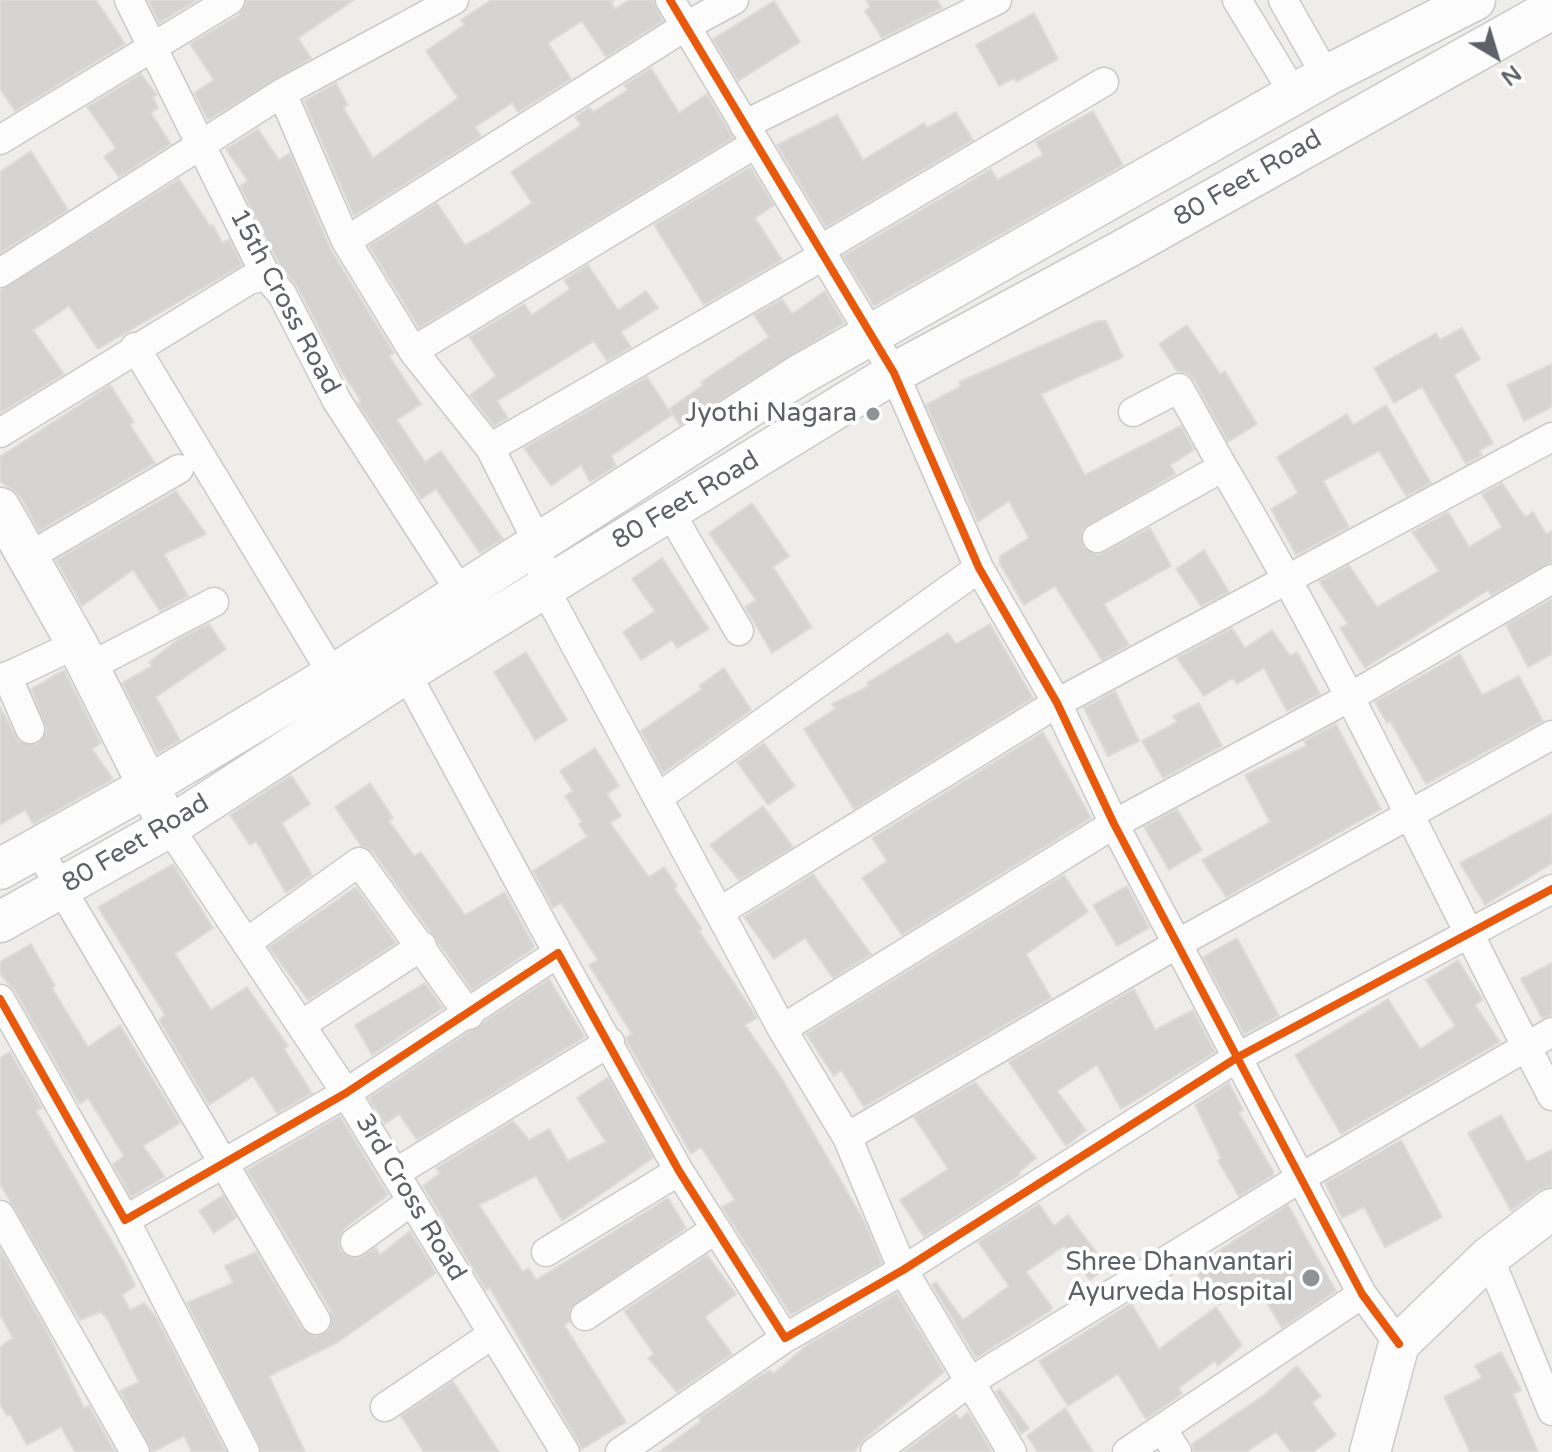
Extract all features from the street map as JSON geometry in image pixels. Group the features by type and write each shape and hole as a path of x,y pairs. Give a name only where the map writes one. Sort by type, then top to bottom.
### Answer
{"main road":[{"name":"80 Feet Road","path":"0,869 148,786 333,675 798,376 1310,85 1475,0"},
{"name":"80 Feet Road","path":"0,922 169,827 406,673 894,373 1121,251 1552,9"},
{"path":"0,508 83,656 169,827"},
{"path":"1370,1452 1399,1344 1489,1257 1552,1209"}],"street":[{"name":"15th Cross Road","path":"129,0 266,276 282,294 337,401 460,591"},
{"path":"0,140 230,0"},
{"path":"0,273 282,93 454,0"},
{"path":"670,0 894,373 979,568 1057,703 1114,824 1362,1294 1399,1344"},
{"path":"346,241 686,26 734,0"},
{"path":"413,351 749,134 997,0"},
{"path":"1237,0 1310,85"},
{"path":"1283,0 1310,85"},
{"path":"490,448 1104,82"},
{"path":"282,93 346,241 413,351 490,448 538,543 544,587 782,1029 847,1137 903,1270 1012,1452"},
{"path":"0,433 135,347 249,280 266,276"},
{"path":"135,347 333,675"},
{"path":"1133,412 1179,388 1288,576 1352,696 1552,1096"},
{"path":"719,912 1057,703 1288,576 1552,437"},
{"path":"1097,538 1223,467"},
{"path":"28,557 179,469"},
{"path":"670,512 739,631"},
{"path":"659,797 979,568"},
{"path":"782,1029 1114,824 1352,696 1552,579"},
{"path":"30,729 4,678 83,656 214,602"},
{"path":"406,673 679,1171 785,1338"},
{"path":"847,1137 1177,944 1552,735"},
{"name":"3rd Cross Road","path":"169,827 346,1093 565,1452"},
{"path":"38,849 316,1320"},
{"path":"246,943 359,862 469,1015"},
{"path":"620,1452 785,1338 903,1270 1238,1057 1552,889"},
{"path":"301,1025 422,946"},
{"path":"125,1220 346,1093 469,1015 558,953"},
{"path":"0,999 125,1220 245,1452"},
{"path":"875,1452 968,1383 1302,1177 1552,1032"},
{"path":"395,1173 610,1042"},
{"path":"546,1252 679,1171"},
{"path":"355,1242 412,1201"},
{"path":"0,1215 135,1452"},
{"path":"585,1316 716,1229"},
{"path":"1489,1257 1552,1411"},
{"path":"1127,1452 1170,1440 1362,1294"},
{"path":"385,1407 493,1334"}],"building":[{"path":"0,0 96,0 125,44 15,111 0,89"},
{"path":"148,0 197,0 159,23"},
{"path":"247,0 354,0 298,38 311,58 208,120 194,93 214,80 190,44 239,15"},
{"path":"491,0 614,0 611,2 615,9 629,0 653,0 663,21 606,57 582,21 548,43 571,79 518,112 512,103 475,127 481,136 354,216 304,101 336,83 348,105 343,107 373,158 458,98 426,51 464,25 461,20"},
{"path":"866,0 937,0 942,8 882,38 865,11 870,7"},
{"path":"774,1 800,42 738,81 713,39"},
{"path":"1034,13 1058,59 1016,82 1014,78 999,86 976,45"},
{"path":"651,68 679,113 707,94 733,138 419,328 369,246 437,203 465,245 489,232 532,203 511,172 581,125 575,117 590,107 593,112 628,90 624,85"},
{"path":"141,74 157,95 153,97 158,108 151,113 171,144 119,177 104,157 116,148 87,107"},
{"path":"1093,111 1123,165 874,306 843,256 991,169 997,180 1043,155 1036,142"},
{"path":"956,112 973,140 826,227 777,145 837,115 863,160 924,123 927,128"},
{"path":"258,129 279,160 290,153 331,250 394,353 389,356 421,404 397,420 425,462 441,451 503,539 480,553 436,489 421,499 358,403 361,401 340,369 297,286 280,266 240,186 248,181 226,149"},
{"path":"31,151 68,210 0,253 0,172"},
{"path":"750,167 774,205 755,218 782,260 704,305 654,225"},
{"path":"179,179 210,226 213,225 222,243 229,239 242,265 98,349 69,306 33,330 64,374 0,413 0,290"},
{"path":"588,265 618,310 646,291 658,308 621,332 631,347 607,361 594,341 497,401 508,418 494,426 470,395 496,376 469,337 524,304 532,315 570,289 564,280"},
{"path":"825,291 844,323 680,425 669,409 703,385 701,382 769,337 754,315 782,299 792,314"},
{"path":"1098,321 1106,321 1123,357 1041,394 1085,475 1181,426 1194,450 1170,465 1175,474 1082,530 1083,547 1098,555 1150,528 1171,566 1104,604 1129,645 1102,660 1055,586 1024,605 1000,564 1000,556 1029,538 1009,501 978,522 926,405 961,386 959,382"},
{"path":"1187,325 1220,374 1225,371 1257,424 1228,442 1194,380 1187,373 1177,371 1159,344"},
{"path":"1462,328 1480,359 1454,375 1493,443 1479,451 1482,455 1466,464 1422,387 1394,403 1374,368 1436,333 1440,340"},
{"path":"1552,364 1552,407 1524,421 1507,385"},
{"path":"647,377 672,415 611,456 616,466 590,482 581,465 551,486 524,448"},
{"path":"110,385 134,422 130,425 155,463 39,531 20,496 0,481 0,457"},
{"path":"1386,405 1431,483 1406,496 1379,451 1323,481 1349,527 1296,555 1271,509 1298,493 1277,457 1347,414 1353,425"},
{"path":"1502,483 1525,517 1533,512 1546,534 1552,531 1552,562 1491,595 1488,590 1365,668 1340,628 1348,624 1319,581 1349,565 1377,607 1439,571 1412,532 1448,512 1469,547 1502,527 1482,494"},
{"path":"176,491 206,534 164,554 188,596 160,611 133,570 82,606 56,560"},
{"path":"752,503 789,556 773,567 812,627 772,653 745,607 756,600 709,533"},
{"path":"1204,550 1229,592 1201,606 1176,569"},
{"path":"662,558 709,629 677,648 672,640 641,660 623,632 655,611 632,579"},
{"path":"1552,599 1552,654 1528,667 1506,625"},
{"path":"209,624 226,649 156,697 180,740 158,753 122,683 152,666 149,662 179,639"},
{"path":"990,624 1033,698 854,809 804,729 835,709 832,704 869,686 867,683 948,633 956,644"},
{"path":"1232,628 1245,648 1272,630 1290,656 1297,652 1320,694 1287,711 1264,668 1237,684 1233,678 1204,696 1177,658"},
{"path":"526,652 567,720 535,740 494,672"},
{"path":"1460,654 1482,695 1519,676 1543,721 1426,784 1390,721 1387,723 1375,702"},
{"path":"724,668 751,710 663,773 641,731 702,689 699,686"},
{"path":"64,670 101,743 92,749 113,779 33,824 25,810 0,825 0,707 19,742 37,744 47,730 31,689"},
{"path":"1115,691 1139,741 1108,756 1084,708"},
{"path":"1199,703 1222,746 1163,778 1142,741 1177,722 1173,716"},
{"path":"1336,724 1381,809 1226,897 1202,860 1270,822 1245,775 1306,746 1304,741"},
{"path":"1043,732 1091,818 902,935 862,878 887,861 872,838"},
{"path":"764,743 795,786 768,805 737,762"},
{"path":"595,748 619,786 607,794 621,816 610,823 649,877 664,867 677,886 674,888 702,929 699,931 757,1018 745,1025 781,1077 864,1221 882,1263 791,1315 722,1207 735,1200 701,1147 691,1154 627,1042 626,1038 632,1034 589,965 598,960 561,903 553,908 533,871 587,837 579,824 582,822 565,796 573,791 560,771"},
{"path":"291,775 310,804 282,823 312,875 286,893 256,841 250,845 230,815"},
{"path":"370,783 393,818 389,821 414,856 421,852 465,915 505,892 534,946 531,950 472,990 373,852 361,846 335,807"},
{"path":"763,806 793,847 739,880 710,845"},
{"path":"1177,809 1202,850 1169,870 1144,827"},
{"path":"1552,814 1552,863 1485,905 1460,863"},
{"path":"173,864 213,928 175,954 211,1010 247,987 288,1046 284,1049 312,1093 277,1113 253,1076 209,1105 159,1020 165,1015 98,907"},
{"path":"813,874 871,954 833,978 805,938 774,959 744,917"},
{"path":"1064,875 1088,912 1026,954 1051,998 864,1107 841,1070 834,1076 806,1034"},
{"path":"1127,886 1149,928 1117,946 1093,905"},
{"path":"356,887 396,943 308,1000 269,947"},
{"path":"1237,938 1279,1016 1244,1034 1203,957"},
{"path":"31,944 55,986 52,988 88,1047 120,1025 180,1123 143,1146 165,1177 131,1197 113,1164 124,1156 88,1098 80,1104 15,991 0,974 0,962"},
{"path":"1458,960 1483,1000 1475,1005 1500,1042 1341,1134 1295,1055 1388,999 1420,1049 1455,1026 1426,980"},
{"path":"1552,963 1552,1015 1542,1018 1521,979"},
{"path":"549,979 585,1037 417,1140 399,1114 385,1124 369,1098"},
{"path":"425,983 443,1008 372,1055 355,1025"},
{"path":"1134,989 1155,1030 1193,1010 1215,1052 1121,1109 1097,1065 1057,1091 1086,1130 1066,1146 1009,1062"},
{"path":"10,1052 42,1108 36,1111 126,1266 135,1286 122,1295 130,1310 144,1303 156,1317 226,1452 192,1452 184,1436 152,1452 120,1391 139,1382 108,1320 101,1312 80,1320 0,1184 0,1058"},
{"path":"608,1077 653,1158 562,1221 536,1176 479,1205 523,1272 529,1268 536,1280 668,1198 686,1228 570,1309 570,1322 564,1325 626,1422 582,1449 490,1288 486,1290 423,1186 440,1173 436,1168 513,1121 529,1140 549,1129 568,1161 606,1142 577,1098"},
{"path":"975,1082 1036,1158 1018,1173 1020,1175 924,1237 900,1200 948,1169 914,1117"},
{"path":"1229,1083 1243,1110 1239,1113 1273,1171 1273,1175 1239,1196 1218,1161 1221,1158 1195,1105"},
{"path":"1501,1115 1527,1162 1552,1150 1552,1186 1538,1191 1511,1211 1468,1133"},
{"path":"340,1116 388,1195 344,1229 338,1243 341,1251 356,1259 376,1248 380,1255 410,1231 436,1273 338,1342 269,1376 305,1452 262,1452 187,1303 233,1283 225,1266 256,1252 302,1329 315,1337 330,1329 331,1311 247,1170"},
{"path":"1401,1140 1442,1217 1385,1247 1364,1207 1342,1218 1325,1183"},
{"path":"223,1195 236,1218 214,1233 199,1211"},
{"path":"1039,1204 1054,1226 1068,1215 1107,1266 1090,1280 1064,1246 1026,1272 1052,1307 1050,1311 976,1358 932,1285 936,1282 963,1320 1009,1286 978,1242"},
{"path":"1288,1205 1336,1291 1282,1328 1254,1281 1219,1305 1193,1268"},
{"path":"0,1249 48,1333 84,1408 89,1406 115,1452 75,1452 61,1427 27,1445 10,1414 7,1416 0,1404 0,1347 13,1338 0,1315"},
{"path":"707,1255 736,1294 705,1317 732,1354 677,1392 648,1358 654,1354 624,1311"},
{"path":"897,1293 944,1372 865,1438 854,1452 659,1452 701,1421 699,1418 752,1381 770,1370 773,1374 807,1345"},
{"path":"1131,1303 1159,1349 1216,1307 1242,1345 1218,1366 1215,1361 1179,1388 1182,1394 1146,1419 1118,1374 1068,1406 1039,1361"},
{"path":"1501,1352 1521,1390 1513,1394 1538,1452 1470,1452 1444,1397 1482,1378 1475,1366"},
{"path":"1297,1366 1321,1396 1312,1403 1336,1435 1313,1452 1291,1452 1276,1432 1246,1452 1194,1452 1192,1444 1264,1395"},
{"path":"453,1381 499,1452 424,1452 401,1416"},
{"path":"1000,1389 1029,1428 1021,1434 996,1392"},
{"path":"1065,1408 1093,1452 1038,1452 1027,1436"},
{"path":"968,1412 992,1452 904,1452 955,1414 960,1419"}],"cycle path":[{"path":"670,0 894,373 979,568 1057,703 1114,824 1362,1294 1399,1344"},
{"path":"0,999 125,1220 346,1093 558,953 679,1171 785,1338 903,1270 1238,1057 1552,889"}],"place":[{"name":"Jyothi Nagara","path":"873,414"},
{"name":"Shree Dhanvantari Ayurveda Hospital","path":"1311,1278"}]}
